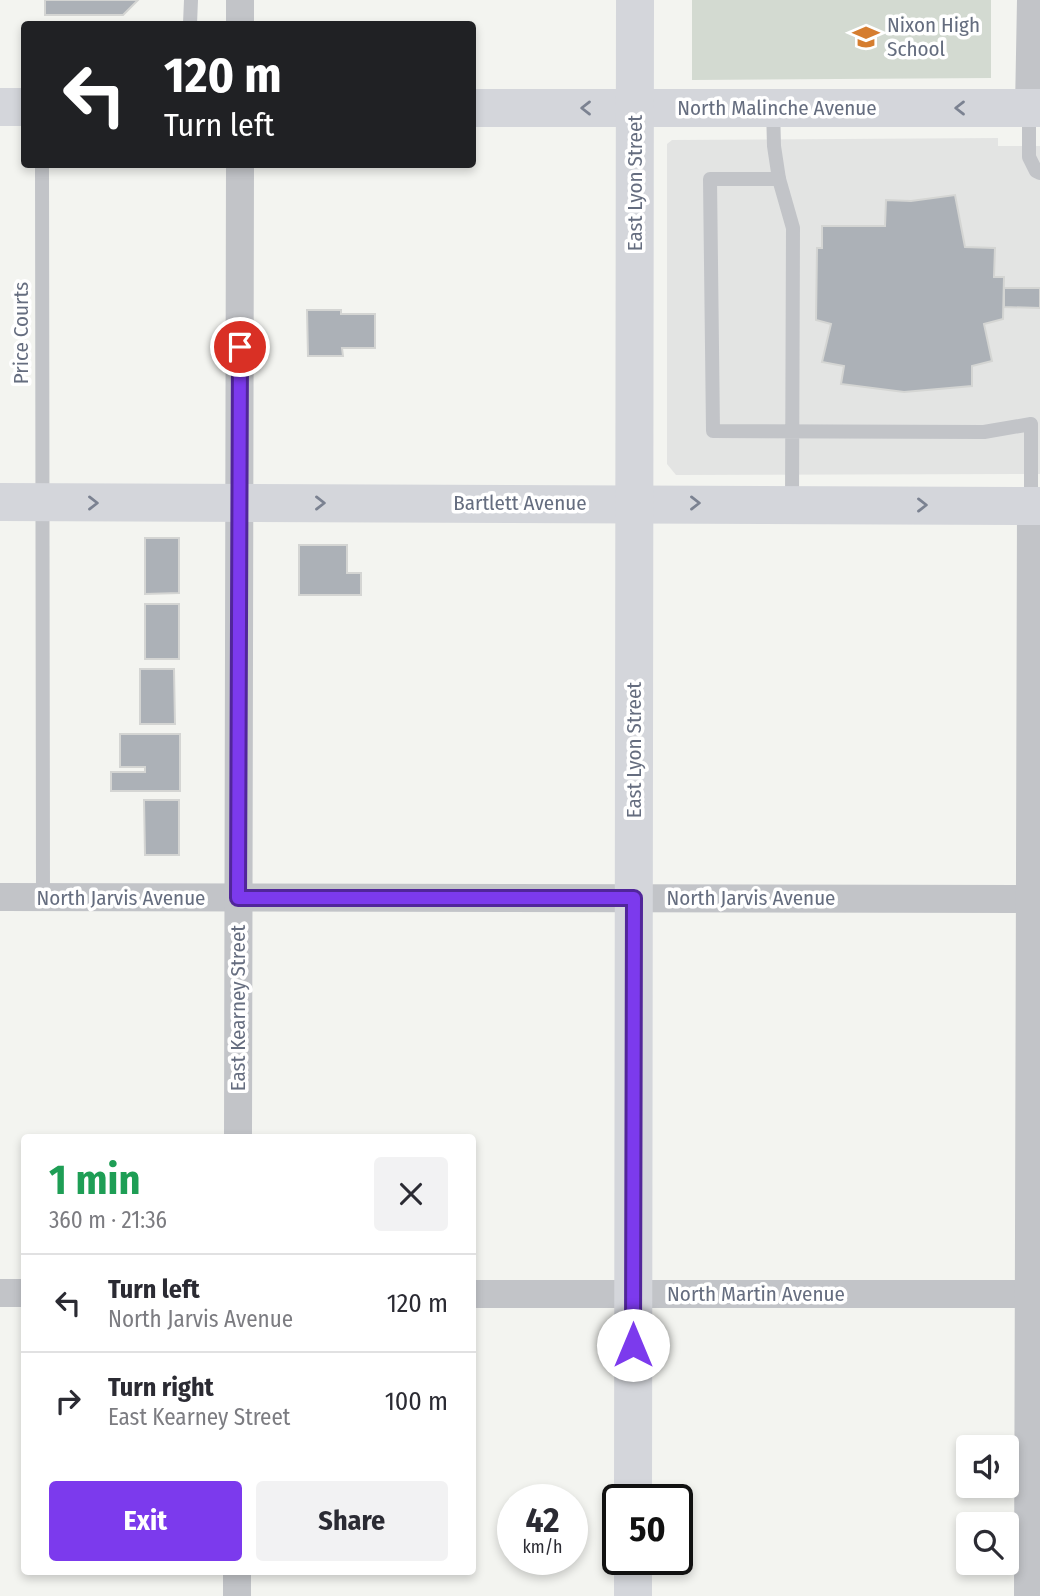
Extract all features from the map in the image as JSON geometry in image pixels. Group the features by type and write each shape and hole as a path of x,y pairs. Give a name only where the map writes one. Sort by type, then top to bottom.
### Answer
{"main road":[{"name":"East Lyon Street","path":"633,1484 635,0"},
{"path":"0,107 21,107"},
{"name":"North Malinche Avenue","path":"476,108 1034,108"},
{"name":"Bartlett Avenue","path":"0,502 1035,506"},
{"path":"633,1575 633,1596"}],"street":[{"path":"240,0 240,21"},
{"path":"1031,0 1036,39 1034,108"},
{"name":"East Kearney Street","path":"238,1134 240,168"},
{"path":"1028,1596 1034,1294 1035,506"},
{"name":"North Jarvis Avenue","path":"0,897 1035,899"},
{"path":"0,1293 21,1293"},
{"name":"North Martin Avenue","path":"476,1294 1034,1294"},
{"path":"237,1575 237,1596"}],"lane":[{"path":"190,21 191,0"},
{"path":"773,108 774,146 779,179 793,228 792,504"},
{"path":"1034,108 1029,157 1036,171 1040,173"},
{"name":"Price Courts","path":"42,168 43,898"},
{"path":"779,179 710,179 713,430 984,432 1031,424 1035,506"}],"shaded area":[{"name":"Nixon High School","path":"692,0 991,0 991,78 692,80"},
{"path":"998,138 998,146 1040,146 1040,474 676,475 667,464 667,144 672,140"}],"building":[{"path":"45,0 138,0 123,15 45,15"},
{"path":"955,195 965,247 995,248 994,277 1004,277 1003,319 984,324 992,361 972,366 972,386 904,392 841,384 844,366 822,362 831,324 816,320 817,248 822,248 822,226 885,226 886,200 911,201"},
{"path":"1004,288 1040,288 1040,308 1004,307"},
{"path":"307,310 375,314 375,348 342,348 343,356 308,356"},
{"path":"145,538 179,538 179,593 145,594"},
{"path":"299,545 347,545 347,573 361,573 361,595 299,595"},
{"path":"145,604 179,604 179,659 145,659"},
{"path":"140,669 174,669 175,724 140,724"},
{"path":"120,734 180,734 180,791 111,791 111,772 145,772 145,767 120,767"},
{"path":"144,800 179,800 179,855 145,855"}],"place":[{"name":"Nixon High School","path":"866,37"}],"route":[{"path":"240,347 238,898 634,898 633,1345"}]}
